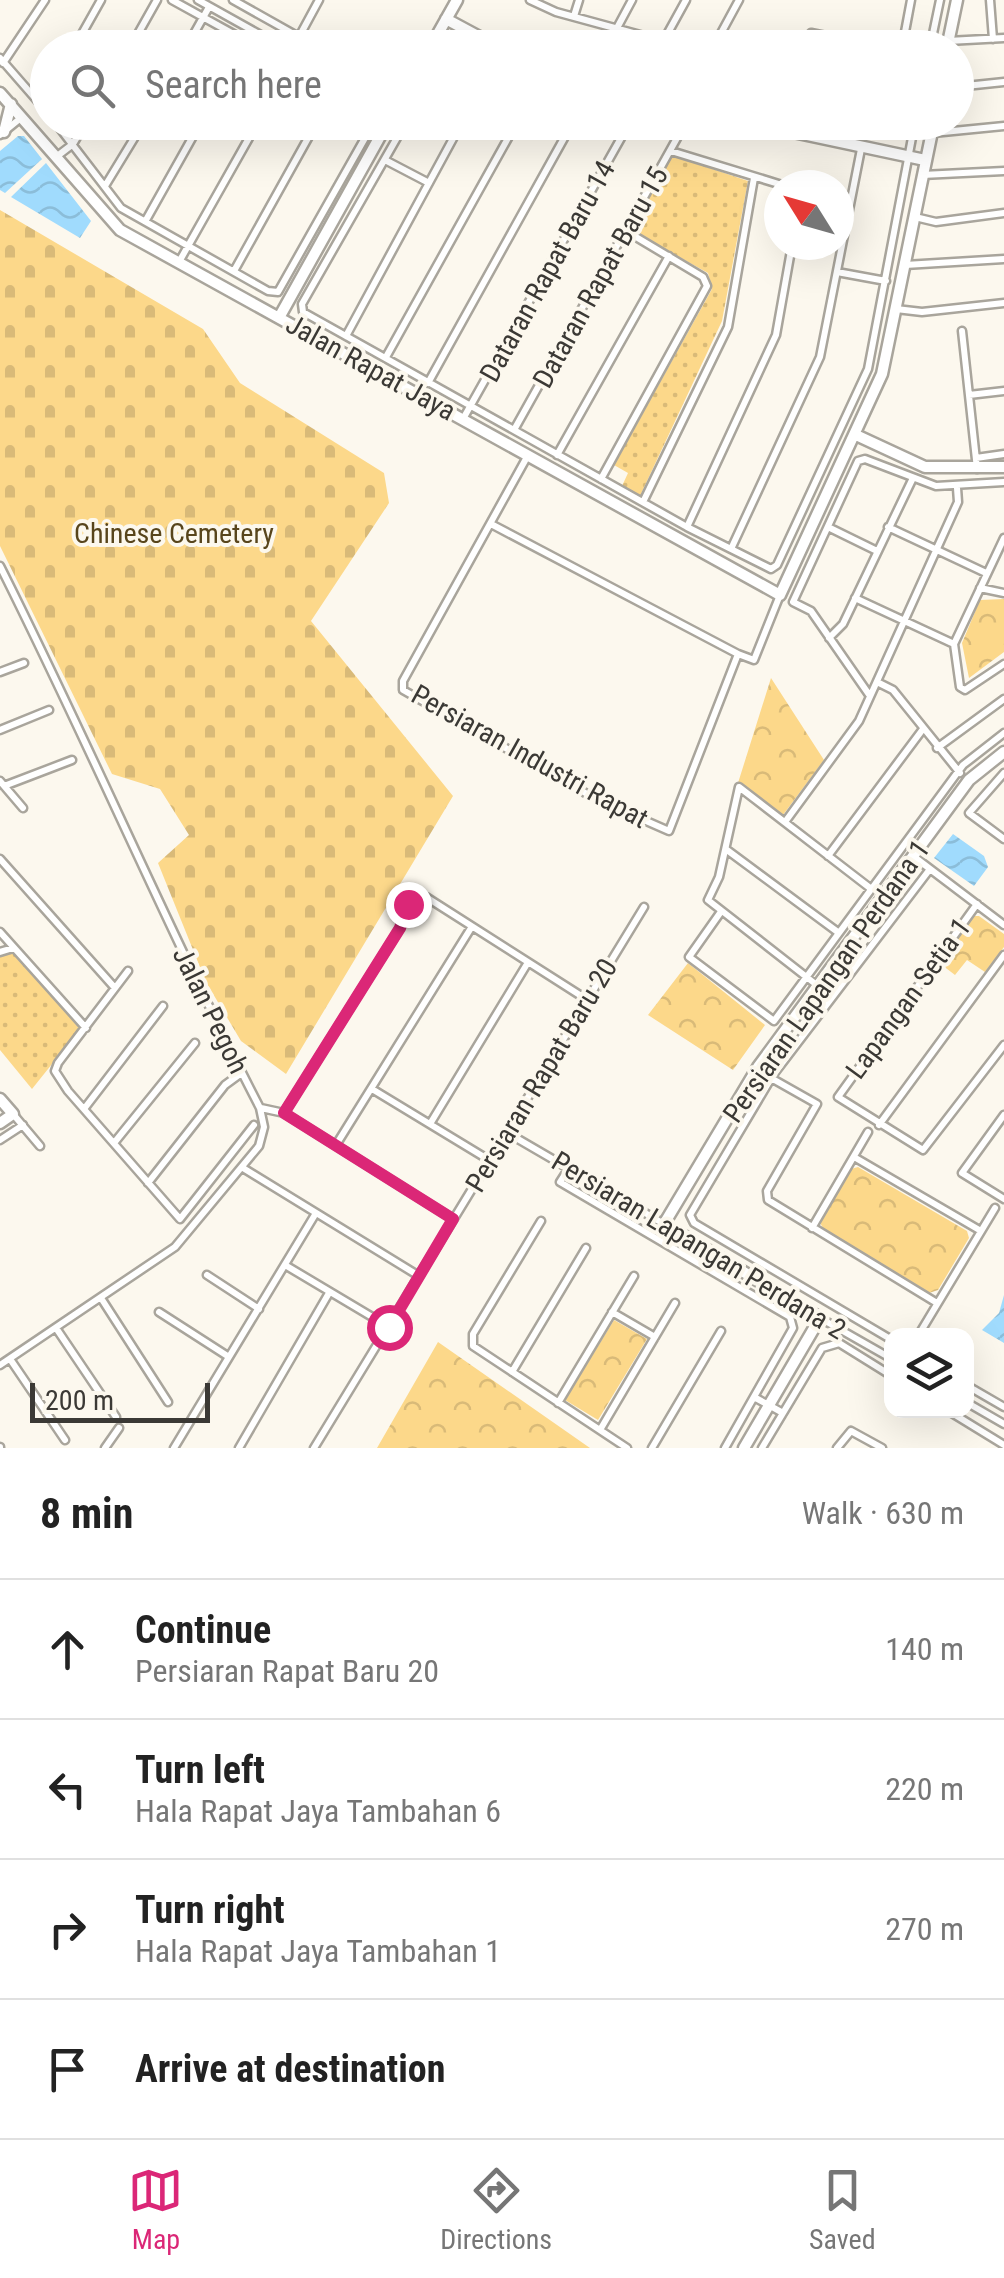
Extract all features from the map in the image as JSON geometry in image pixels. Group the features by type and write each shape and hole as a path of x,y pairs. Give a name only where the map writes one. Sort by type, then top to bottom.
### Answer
{"street":[{"path":"30,93 2,60 45,0"},
{"path":"84,30 102,0"},
{"path":"140,30 157,0"},
{"path":"172,0 224,30"},
{"path":"198,0 251,30"},
{"path":"233,0 287,30"},
{"path":"303,30 320,0"},
{"path":"440,30 457,0"},
{"path":"530,0 625,30"},
{"path":"574,16 579,0"},
{"path":"617,28 632,0"},
{"path":"670,30 686,0"},
{"path":"723,30 739,0"},
{"path":"905,30 911,0"},
{"path":"934,30 940,0"},
{"path":"951,30 957,0"},
{"path":"990,0 994,39"},
{"path":"196,30 209,7"},
{"path":"446,19 467,30"},
{"path":"974,41 1004,38"},
{"path":"974,85 1004,82"},
{"name":"Jalan Rapat Jaya","path":"0,92 30,124"},
{"path":"2,134 11,103"},
{"path":"2,134 23,116"},
{"path":"974,127 1004,126"},
{"name":"Jalan Rapat Jaya","path":"43,140 110,223 780,595"},
{"name":"Jalan Rapat Jaya","path":"70,140 121,208 268,291 278,292 364,140"},
{"path":"56,156 75,140"},
{"path":"105,186 133,140"},
{"path":"146,220 191,140"},
{"path":"179,262 248,140"},
{"path":"234,271 308,140"},
{"path":"280,316 378,140"},
{"path":"396,140 300,308 686,527 770,569 777,565 868,369 912,140"},
{"path":"346,336 452,140"},
{"path":"386,357 507,140"},
{"path":"428,382 563,140"},
{"name":"Dataran Rapat Baru 14","path":"463,419 620,140"},
{"name":"Dataran Rapat Baru 15","path":"514,430 676,140"},
{"path":"823,140 924,160"},
{"path":"491,524 754,660 882,374 929,140"},
{"path":"854,187 861,149"},
{"path":"670,152 764,180"},
{"path":"385,160 429,184"},
{"path":"922,176 1004,171"},
{"path":"643,502 728,327 754,178"},
{"path":"914,217 936,222 1004,213"},
{"path":"601,479 707,286 703,277 626,231"},
{"path":"558,455 669,256"},
{"path":"904,265 1004,259"},
{"path":"686,527 776,335 789,260"},
{"path":"730,550 820,357 839,260"},
{"path":"837,272 886,281"},
{"path":"896,309 922,312 1004,303"},
{"path":"962,330 977,471"},
{"path":"969,395 1004,390"},
{"path":"856,436 925,468 1004,468"},
{"path":"976,458 1004,454"},
{"name":"Persiaran Industri Rapat","path":"527,457 404,681 403,690 596,799 663,831 672,828 738,654"},
{"path":"870,696 810,612 792,602 861,458 912,480 958,488 1004,482"},
{"path":"829,638 839,631 912,480"},
{"path":"785,822 859,721 958,502 958,488"},
{"path":"828,527 878,551"},
{"path":"888,528 986,574"},
{"path":"1004,538 954,644 957,679 965,690 1004,664"},
{"name":"Jalan Pegoh","path":"0,566 127,824 240,1074 260,1108 262,1139 243,1168 175,1246 0,1365"},
{"path":"980,588 1004,594"},
{"path":"855,598 954,644"},
{"path":"0,672 24,662"},
{"path":"877,682 892,690 937,748 969,780"},
{"path":"937,748 1004,699"},
{"path":"0,730 49,710"},
{"path":"828,856 922,729"},
{"path":"720,913 689,957 774,1021 958,771 1004,733"},
{"name":"Persiaran Lapangan Perdana 1","path":"664,1224 758,1067 969,780 1004,752"},
{"path":"23,808 2,783 72,760"},
{"path":"1004,773 971,809 971,816 1004,840"},
{"path":"818,986 708,900 726,850 739,787 870,888"},
{"path":"726,850 839,934"},
{"path":"914,856 1004,924"},
{"path":"0,859 115,988"},
{"path":"884,1335 692,1220 700,1196 772,1077 930,869"},
{"path":"284,1113 400,928 402,912 417,896 586,999"},
{"name":"Lapangan Setia 1","path":"879,1125 839,1101 839,1091 977,904"},
{"name":"Persiaran Rapat Baru 20","path":"314,1448 644,908"},
{"path":"336,1146 472,928"},
{"path":"0,932 86,1029"},
{"path":"0,952 14,948"},
{"path":"1004,955 879,1125 922,1150 1004,1045"},
{"path":"430,1124 528,964"},
{"path":"128,971 55,1071 84,1109 178,1218 254,1125"},
{"path":"84,1109 163,1006"},
{"path":"114,1143 195,1043"},
{"path":"758,1067 816,1104 766,1195 812,1228 937,1304"},
{"path":"148,1183 224,1085 240,1074"},
{"path":"372,1089 489,1160"},
{"path":"0,1098 40,1146"},
{"path":"260,1108 284,1113 453,1219"},
{"path":"0,1123 13,1114"},
{"path":"1004,1115 962,1172 1004,1200"},
{"path":"0,1140 22,1125"},
{"name":"Persiaran Lapangan Perdana 2","path":"506,1132 884,1354"},
{"path":"812,1228 868,1132"},
{"path":"854,1156 980,1232"},
{"path":"243,1168 419,1276"},
{"path":"569,1168 560,1182 790,1317 793,1328 724,1448"},
{"path":"923,1328 995,1208"},
{"path":"174,1448 316,1213"},
{"path":"541,1221 472,1341 627,1448"},
{"path":"512,1372 586,1248"},
{"path":"285,1265 389,1327"},
{"path":"207,1275 258,1308"},
{"path":"558,1403 634,1276"},
{"path":"239,1448 328,1293"},
{"path":"101,1298 168,1402"},
{"path":"600,1430 675,1304"},
{"path":"159,1312 229,1357"},
{"path":"612,1312 655,1337"},
{"path":"744,1448 820,1318"},
{"path":"56,1328 116,1417"},
{"path":"652,1448 722,1332"},
{"path":"762,1448 822,1348 839,1344 884,1371"},
{"path":"10,1359 66,1440"},
{"path":"974,1390 1004,1407"},
{"path":"754,1397 783,1413"},
{"path":"974,1407 1004,1424"},
{"path":"961,1418 1004,1445"},
{"path":"985,1433 994,1418"},
{"path":"105,1448 119,1428"},
{"path":"837,1448 849,1430 882,1448"}],"green space":[{"path":"671,155 748,181 722,321 640,496 622,486 628,473 614,465 712,289 708,273 632,231"},
{"name":"Chinese Cemetery","path":"0,210 203,329 240,383 384,473 389,503 311,621 453,796 286,1074 241,1041 206,982 158,863 189,835 160,789 112,774 0,546"},
{"path":"1004,599 1004,652 969,678 962,643 980,600"},
{"path":"771,678 824,760 783,815 738,783"},
{"path":"972,916 979,916 1004,934 1004,947 985,972 967,960 955,975 938,962"},
{"path":"14,953 80,1029 32,1089 0,1050 0,957"},
{"path":"688,963 765,1025 733,1070 648,1015"},
{"path":"858,1167 967,1231 969,1238 938,1290 929,1293 825,1231 820,1223 851,1169"},
{"path":"614,1320 647,1339 598,1420 565,1400"},
{"path":"438,1342 590,1448 377,1448"}],"water":[{"path":"18,136 24,136 42,159 5,193 0,190 0,151"},
{"path":"46,163 91,221 80,238 11,197"},
{"path":"953,834 984,856 988,867 974,886 934,858"},
{"path":"1004,1295 1004,1343 982,1330 999,1313"}],"route":[{"path":"389,1327 453,1219 284,1113 400,928 402,912 408,904"}]}
